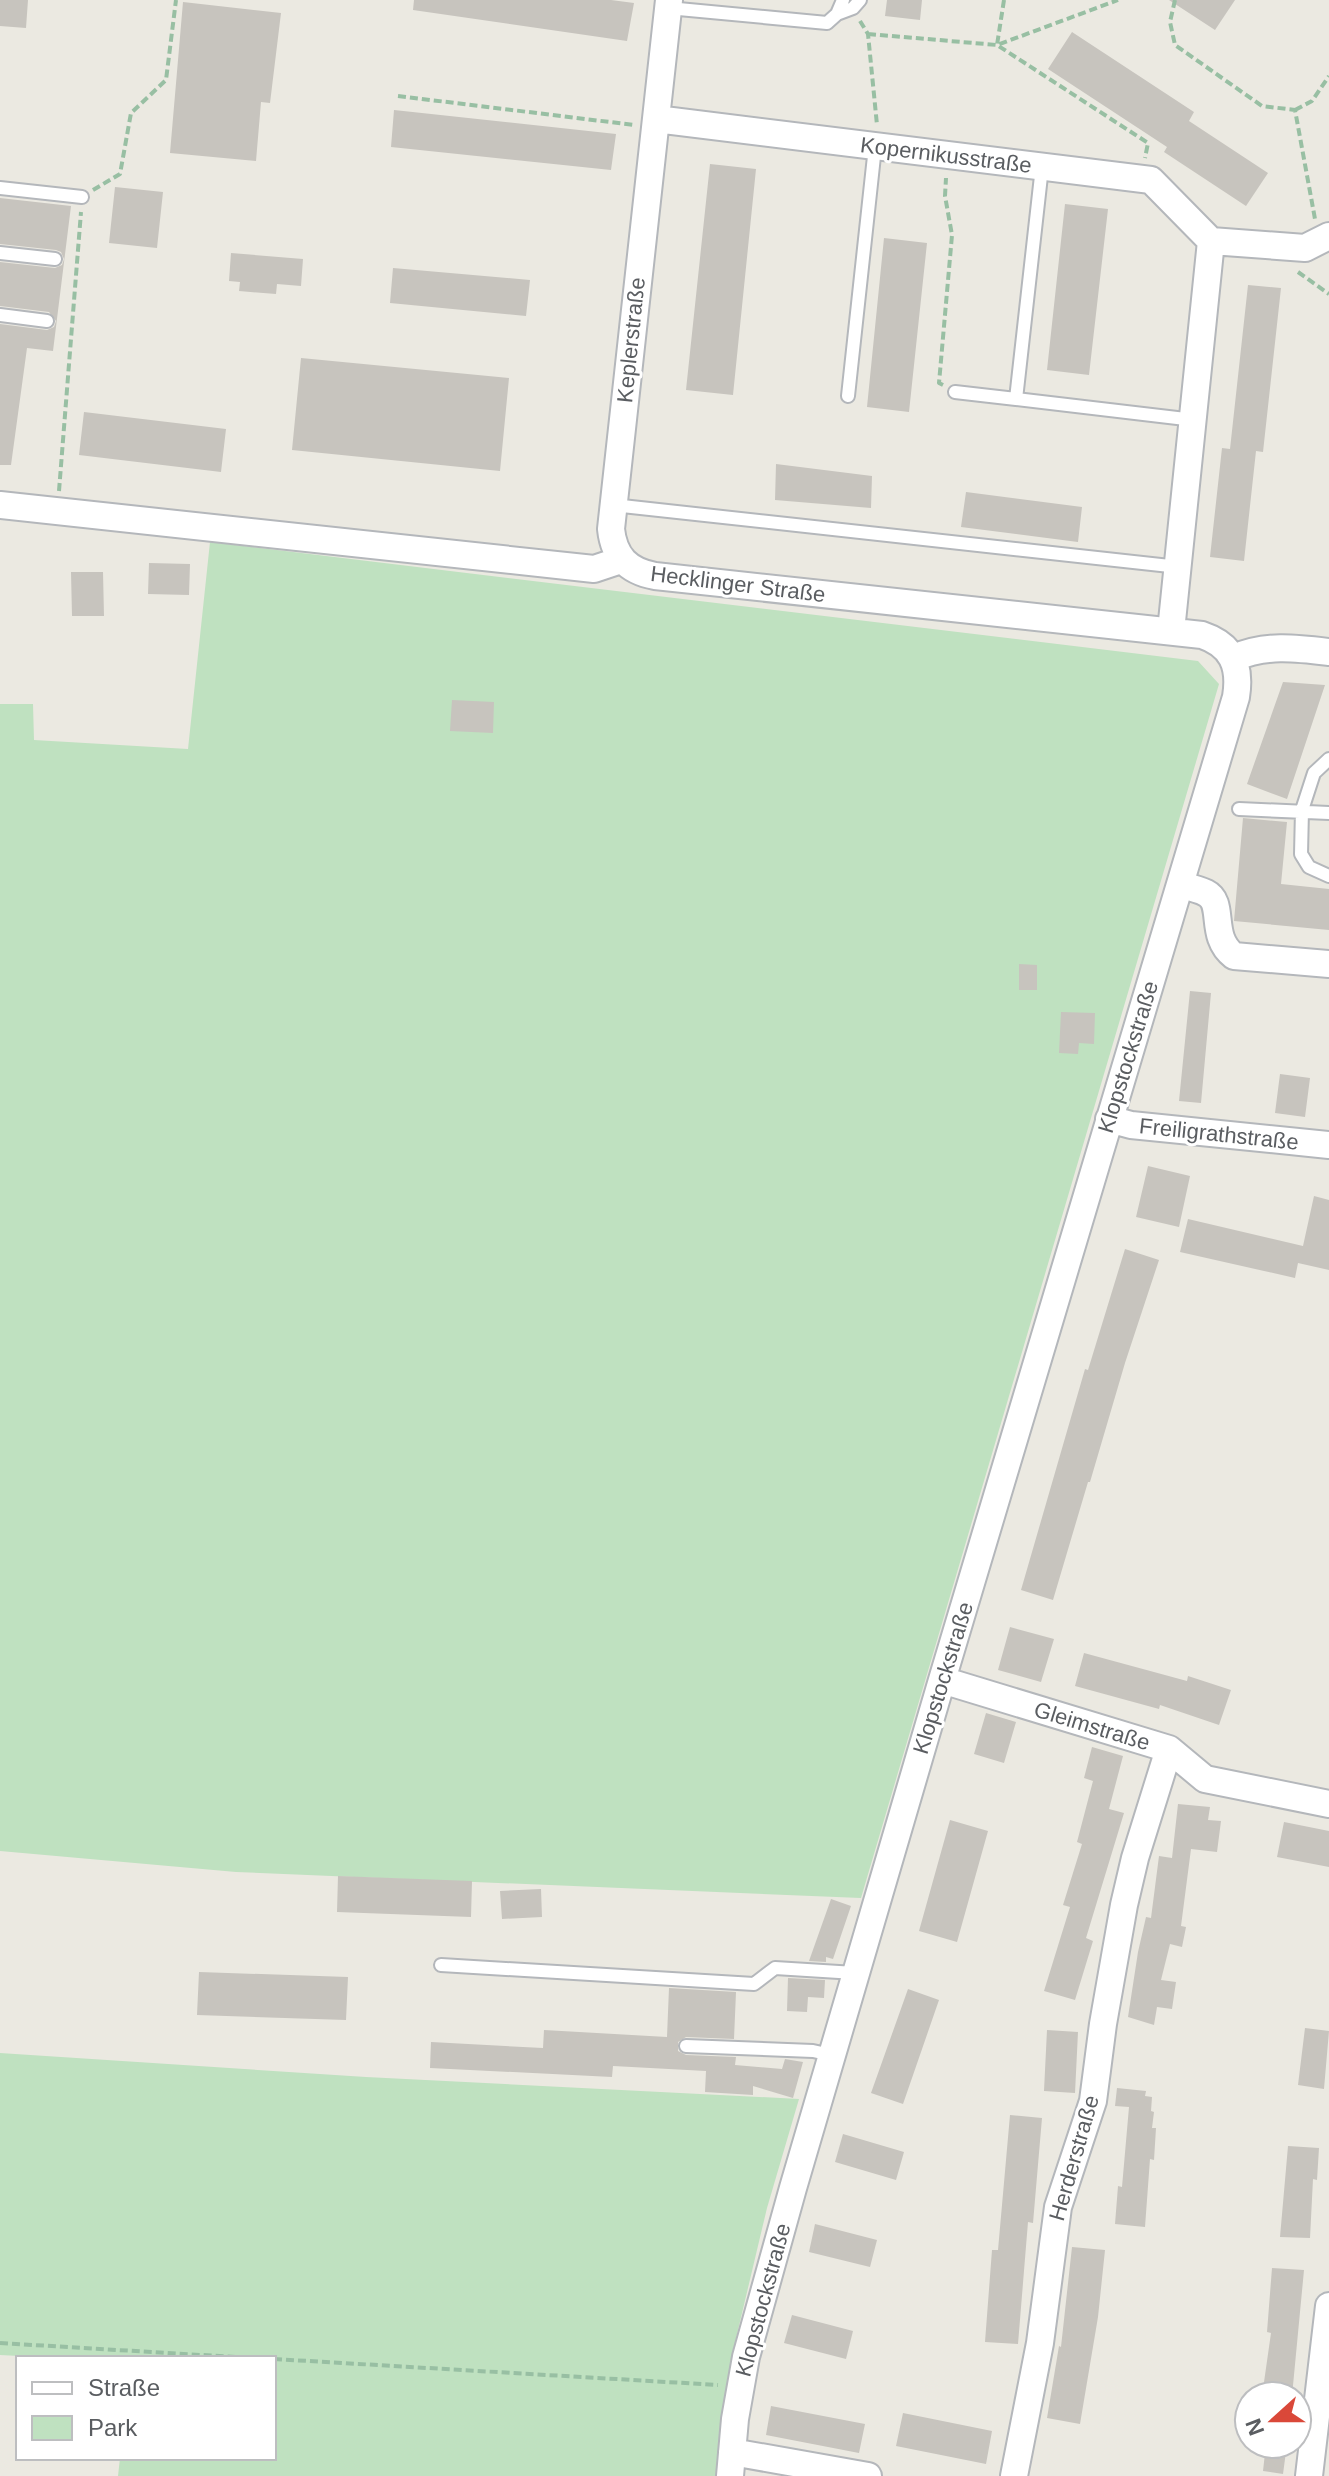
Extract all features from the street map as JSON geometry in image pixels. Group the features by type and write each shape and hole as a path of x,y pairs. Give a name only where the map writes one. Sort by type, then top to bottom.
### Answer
{"street":[{"name":"Keplerstraße","path":"621,560 612,538 613,505 668,4"},
{"name":"Kopernikusstraße","path":"656,119 1142,178"},
{"path":"1142,178 1151,180 1211,241 1305,248 1324,239"},
{"path":"1171,631 1211,241"},
{"name":"Hecklinger Straße","path":"0,505 594,569 621,560 630,568 655,576 1171,631 1217,640 1234,658"},
{"path":"1234,658 1262,648 1329,652"},
{"name":"Klopstockstraße","path":"731,2464 740,2387 755,2323 855,1973 1236,697 1239,681 1234,658"},
{"path":"1180,885 1202,891 1214,900 1219,939 1225,950 1234,956 1329,964"},
{"name":"Freiligrathstraße","path":"1109,1119 1131,1125 1329,1145"},
{"name":"Gleimstraße","path":"942,1680 1169,1749 1205,1779 1329,1804"},
{"name":"Herderstraße","path":"1014,2476 1040,2343 1058,2207 1093,2101 1124,1905 1135,1858 1169,1749"},
{"path":"1309,2476 1329,2306"},
{"path":"731,2464 868,2476"}],"lane":[{"path":"668,4 832,19 852,3"},
{"path":"848,396 875,147"},
{"path":"1016,399 1042,167"},
{"path":"0,188 82,197"},
{"path":"0,253 55,259"},
{"path":"0,315 47,321"},
{"path":"955,392 1194,420"},
{"path":"613,505 1179,567"},
{"path":"1329,759 1314,773 1302,810 1301,854 1309,867 1329,876"},
{"path":"1239,809 1329,813"},
{"path":"441,1965 754,1984 775,1968 855,1973"},
{"path":"686,2046 813,2051 831,2055"}],"path":[{"path":"57,511 82,197 120,174 131,113 166,80 176,0"},
{"path":"997,45 1004,0"},
{"path":"868,34 997,45 1118,0"},
{"path":"1175,0 1170,22 1175,45 1262,106 1295,110 1312,101 1329,76"},
{"path":"852,3 868,34 877,121 875,147"},
{"path":"997,45 1148,143 1142,178"},
{"path":"398,96 638,125 656,119"},
{"path":"1295,110 1324,239"},
{"path":"947,156 945,196 952,235 939,383 955,392"},
{"path":"0,2343 218,2356"},
{"path":"276,2359 740,2387"}],"green space":[{"path":"210,542 1198,661 1219,684 861,1898 236,1872 0,1851 0,704 33,704 34,740 188,749"},
{"path":"0,2053 366,2077 799,2099 767,2208 733,2351 718,2473 723,2476 118,2476 120,2460 276,2460 276,2356 0,2355"}],"building":[{"path":"0,0 28,0 26,28 0,26"},
{"path":"414,0 611,0 634,3 627,41 413,10"},
{"path":"887,0 922,0 920,20 885,16"},
{"path":"1169,0 1235,0 1215,30"},
{"path":"183,2 281,13 270,103 261,102 256,161 170,153"},
{"path":"1072,32 1194,112 1189,121 1268,173 1246,206 1164,152 1167,147 1048,69"},
{"path":"394,110 616,134 611,170 391,147"},
{"path":"710,164 756,169 733,395 686,390"},
{"path":"115,187 163,192 157,248 109,243"},
{"path":"0,198 71,206 53,351 27,348 11,465 0,465 0,324 47,330 54,327 56,321 49,312 0,306 0,262 55,268 62,265 64,259 61,252 56,250 0,244"},
{"path":"1065,204 1108,209 1089,375 1047,370"},
{"path":"884,238 927,243 909,412 867,407"},
{"path":"231,253 303,259 301,286 277,284 276,294 239,291 240,282 229,281"},
{"path":"393,268 530,280 526,316 390,303"},
{"path":"1248,285 1281,288 1263,452 1256,451 1244,561 1210,557 1222,448 1230,449"},
{"path":"301,358 509,378 500,471 292,450"},
{"path":"84,412 226,429 221,472 79,455"},
{"path":"776,464 872,476 871,508 775,500"},
{"path":"966,492 1082,507 1078,542 961,527"},
{"path":"149,563 190,564 189,595 148,594"},
{"path":"71,572 103,572 104,616 72,616"},
{"path":"1283,682 1325,685 1287,799 1247,784"},
{"path":"452,700 494,702 493,733 450,731"},
{"path":"1243,818 1287,822 1281,884 1329,889 1329,930 1234,921"},
{"path":"1019,964 1037,965 1037,990 1019,990"},
{"path":"1190,991 1211,993 1201,1103 1179,1101"},
{"path":"1061,1012 1095,1013 1094,1044 1079,1043 1078,1054 1059,1053"},
{"path":"1280,1074 1310,1078 1305,1117 1275,1113"},
{"path":"1148,1166 1190,1176 1179,1227 1136,1217"},
{"path":"1314,1196 1329,1200 1329,1270 1298,1263 1295,1278 1180,1252 1188,1219 1303,1246"},
{"path":"1125,1249 1159,1260 1053,1600 1021,1590 1085,1369 1088,1370"},
{"path":"1010,1627 1054,1639 1041,1682 998,1670"},
{"path":"1084,1653 1187,1681 1188,1676 1231,1690 1219,1725 1160,1705 1159,1709 1075,1686"},
{"path":"986,1713 1016,1722 1004,1763 974,1754"},
{"path":"1092,1747 1123,1756 1109,1809 1124,1813 1086,1938 1093,1941 1075,2000 1044,1991 1070,1907 1063,1905 1082,1844 1077,1842 1093,1781 1084,1778"},
{"path":"1178,1804 1210,1807 1208,1820 1221,1821 1217,1852 1191,1849 1181,1926 1186,1927 1182,1947 1170,1944 1161,1980 1176,1982 1172,2009 1157,2007 1154,2025 1128,2017 1146,1917 1151,1918 1159,1856 1172,1858"},
{"path":"950,1820 988,1831 957,1942 919,1931"},
{"path":"1284,1822 1329,1831 1329,1867 1277,1857"},
{"path":"338,1876 472,1881 471,1917 337,1912"},
{"path":"541,1889 542,1917 502,1919 500,1891"},
{"path":"831,1899 851,1906 833,1959 826,1957 826,1962 809,1961"},
{"path":"199,1972 348,1977 346,2020 197,2015"},
{"path":"788,1978 825,1980 824,1998 808,1997 807,2012 787,2011"},
{"path":"669,1988 736,1992 734,2039 686,2037 678,2042 678,2051 686,2055 736,2057 735,2065 782,2069 785,2059 803,2062 793,2098 753,2086 753,2095 705,2092 706,2071 613,2066 612,2077 430,2068 431,2042 543,2048 544,2030 667,2037"},
{"path":"908,1989 939,2000 903,2104 871,2093"},
{"path":"1305,2028 1329,2031 1324,2089 1298,2085"},
{"path":"1047,2030 1078,2032 1075,2093 1044,2091"},
{"path":"1117,2088 1146,2091 1145,2096 1152,2097 1152,2128 1156,2128 1154,2160 1150,2159 1145,2227 1115,2224 1118,2186 1122,2187 1129,2107 1115,2106"},
{"path":"1010,2115 1042,2118 1033,2223 1028,2222 1018,2344 985,2342 992,2250 998,2250"},
{"path":"843,2134 904,2152 896,2180 835,2162"},
{"path":"1288,2146 1319,2148 1317,2180 1313,2179 1310,2238 1280,2237"},
{"path":"815,2224 877,2240 870,2267 809,2252"},
{"path":"1072,2247 1105,2250 1098,2317 1080,2424 1047,2418 1061,2347"},
{"path":"1272,2268 1304,2270 1294,2380 1264,2380 1271,2333 1267,2332"},
{"path":"792,2315 853,2331 846,2359 784,2343"},
{"path":"771,2406 865,2424 859,2453 766,2435"},
{"path":"903,2413 992,2431 986,2464 896,2446"},
{"path":"1264,2460 1285,2460 1283,2474 1263,2471"}]}
